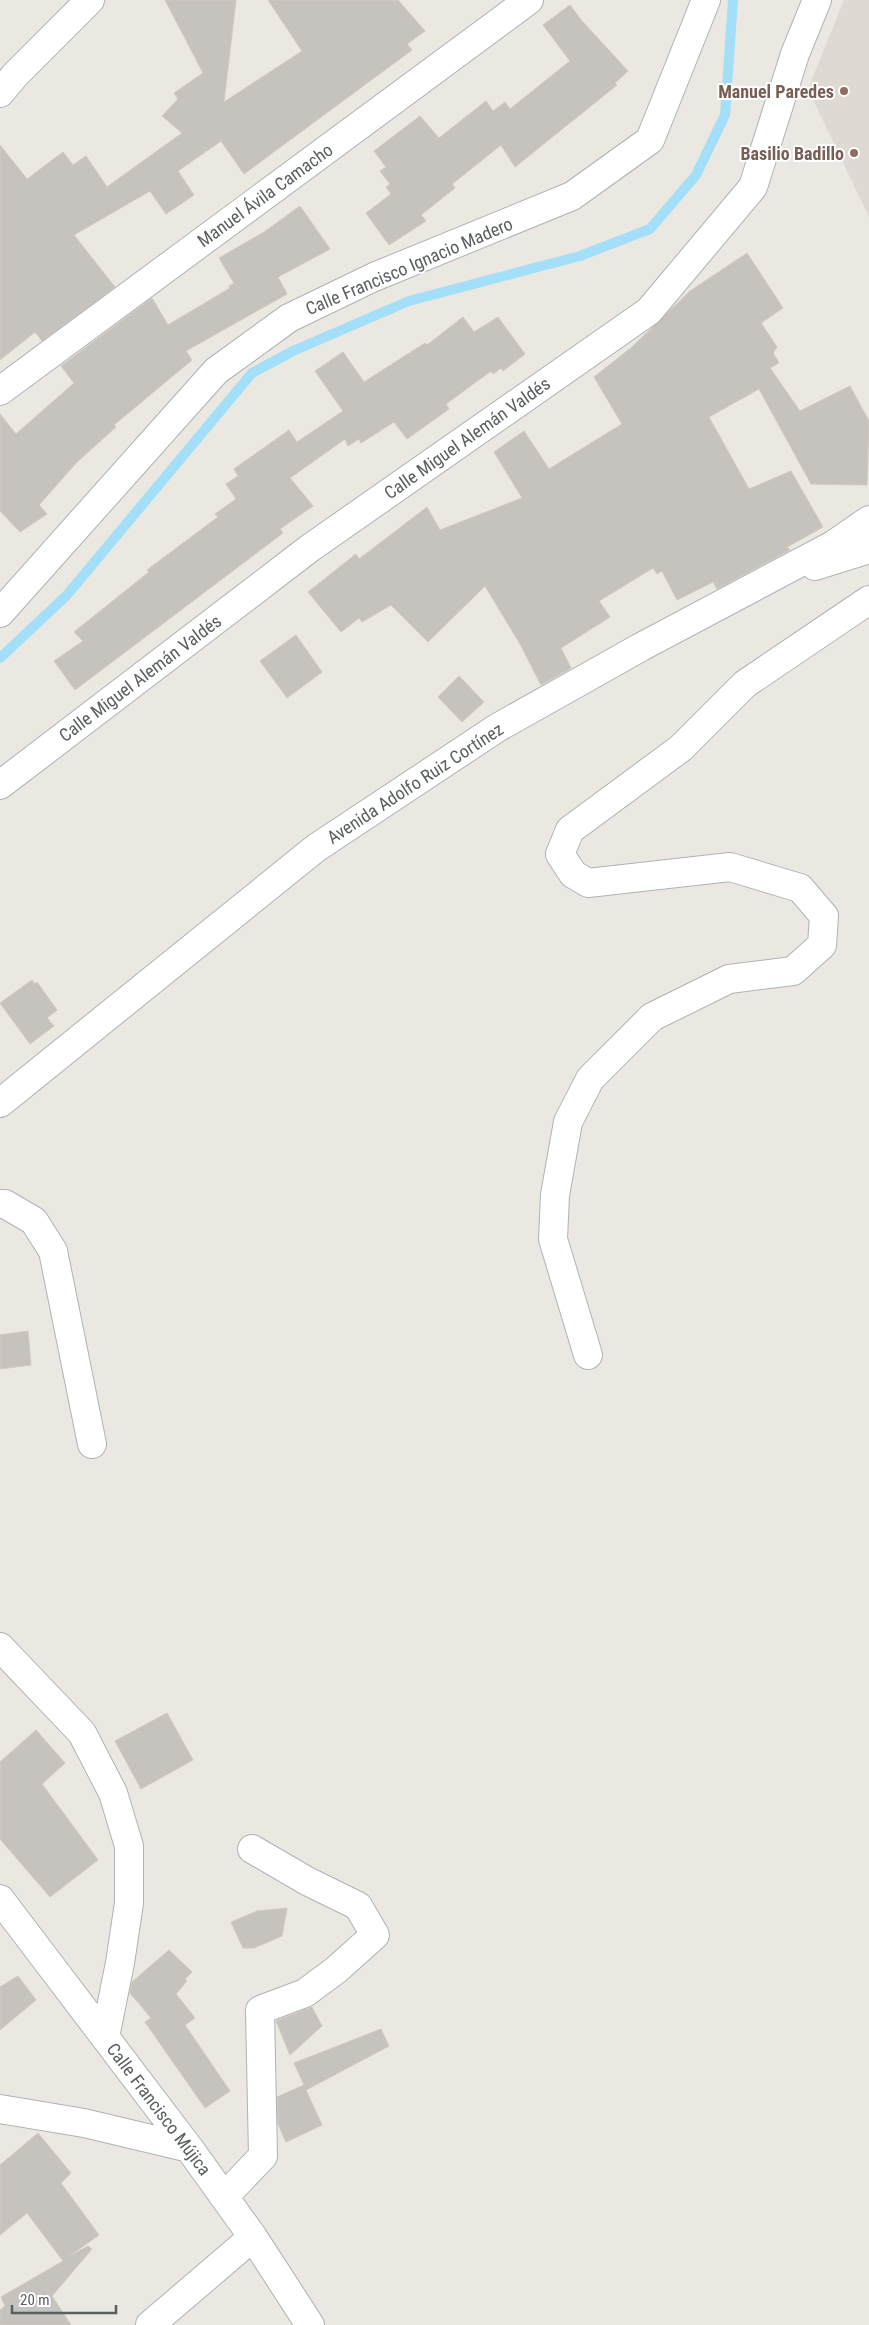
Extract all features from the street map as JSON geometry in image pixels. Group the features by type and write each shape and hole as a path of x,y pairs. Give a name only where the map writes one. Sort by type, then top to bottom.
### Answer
{"street":[{"path":"0,93 15,75 90,0"},
{"name":"Manuel Ávila Camacho","path":"0,391 529,0"},
{"name":"Calle Francisco Ignacio Madero","path":"0,612 216,371 289,318 374,277 572,196 650,140 706,0"},
{"name":"Calle Miguel Alemán Valdés","path":"0,786 310,548 649,311 754,187 795,54 817,0"},
{"name":"Avenida Adolfo Ruiz Cortínez","path":"0,1103 316,848 497,728 641,647 833,545 869,520"},
{"path":"777,575 843,559 869,549"},
{"path":"588,1355 553,1239 555,1195 568,1122 590,1079 652,1017 729,979 793,971 822,945 824,916 800,888 730,867 588,883 574,874 560,854 570,830 681,748 745,684 869,600"},
{"path":"0,1204 5,1204 34,1221 53,1251 92,1444"},
{"path":"0,1647 82,1732 113,1793 129,1846 129,1903 120,1963 105,2037"},
{"path":"224,2197 263,2156 260,2010 304,1993 336,1970 375,1934 358,1906 307,1881 252,1849"},
{"name":"Calle Francisco Mújica","path":"0,1899 189,2148 253,2237 310,2325"},
{"path":"0,2109 84,2123 189,2148"},
{"path":"150,2325 253,2237"}],"shaded area":[{"name":"Basilio Badillo","path":"844,0 869,0 869,217 808,89"}],"building":[{"path":"165,0 236,0 224,102 302,51 268,0 398,0 425,31 407,44 412,50 244,174 221,141 178,171 194,195 166,214 150,191 74,235 115,287 42,341 35,332 0,360 0,145 27,179 63,152 73,165 86,156 107,187 182,133 162,116 178,99 174,93 203,73"},
{"path":"570,5 582,21 628,71 615,83 617,85 515,167 501,145 452,184 455,188 421,215 426,221 389,245 366,213 391,194 386,187 390,184 380,171 386,167 374,151 420,116 439,138 486,101 493,111 505,102 510,109 570,61 543,25"},
{"path":"300,206 330,249 278,277 287,294 186,351 192,360 114,425 116,427 77,462 39,505 47,514 20,532 0,511 0,414 16,434 74,383 61,366 152,298 168,325 230,288 229,286 234,283 219,258 264,232"},
{"path":"747,253 783,308 761,323 777,347 773,353 779,363 770,368 800,411 850,386 869,421 867,485 811,484 759,389 709,417 749,489 791,471 823,527 787,547 790,550 717,589 713,582 677,600 662,571 657,574 653,568 599,601 610,617 561,648 571,668 541,685 520,644 485,586 428,642 391,605 362,622 359,618 341,632 308,592 356,554 359,559 427,507 440,530 522,498 494,452 524,431 549,469 622,424 594,377 632,347 690,291"},
{"path":"463,317 474,332 498,317 525,354 503,371 501,368 493,374 491,371 446,404 449,409 407,439 394,422 361,443 359,439 348,446 345,439 290,478 313,506 280,529 283,533 75,690 54,661 83,641 74,632 149,572 147,570 218,517 215,514 236,499 226,484 238,476 234,469 289,430 297,442 343,411 315,371 343,352 364,382 425,343 427,345"},
{"path":"296,635 322,672 287,698 260,661"},
{"path":"459,676 484,702 462,722 438,697"},
{"path":"32,980 35,984 37,982 57,1010 47,1018 54,1026 30,1044 0,1003"},
{"path":"28,1331 31,1365 0,1369 0,1335"},
{"path":"167,1713 193,1760 141,1789 115,1741"},
{"path":"36,1730 65,1763 42,1784 98,1860 50,1897 0,1839 0,1762"},
{"path":"287,1908 282,1936 254,1948 243,1948 231,1922 257,1911"},
{"path":"169,1950 192,1972 185,1979 187,1981 176,1994 195,2018 185,2025 230,2091 205,2108 145,2022 151,2018 130,1993 132,1982"},
{"path":"18,1976 36,2000 0,2030 0,1987"},
{"path":"312,2007 322,2026 290,2055 276,2021"},
{"path":"381,2029 389,2046 306,2090 322,2125 286,2142 278,2124 277,2097 304,2085 294,2063"},
{"path":"38,2133 71,2173 61,2183 99,2235 68,2257 88,2246 92,2249 52,2296 71,2325 0,2325 0,2310 5,2306 1,2297 63,2261 27,2213 0,2235 0,2165"}],"waterway":[{"path":"0,658 67,595 252,373 293,351 409,301 580,256 650,229 696,175 725,115 733,0"}],"place":[{"name":"Manuel Paredes","path":"844,91"},
{"name":"Basilio Badillo","path":"854,153"}]}
